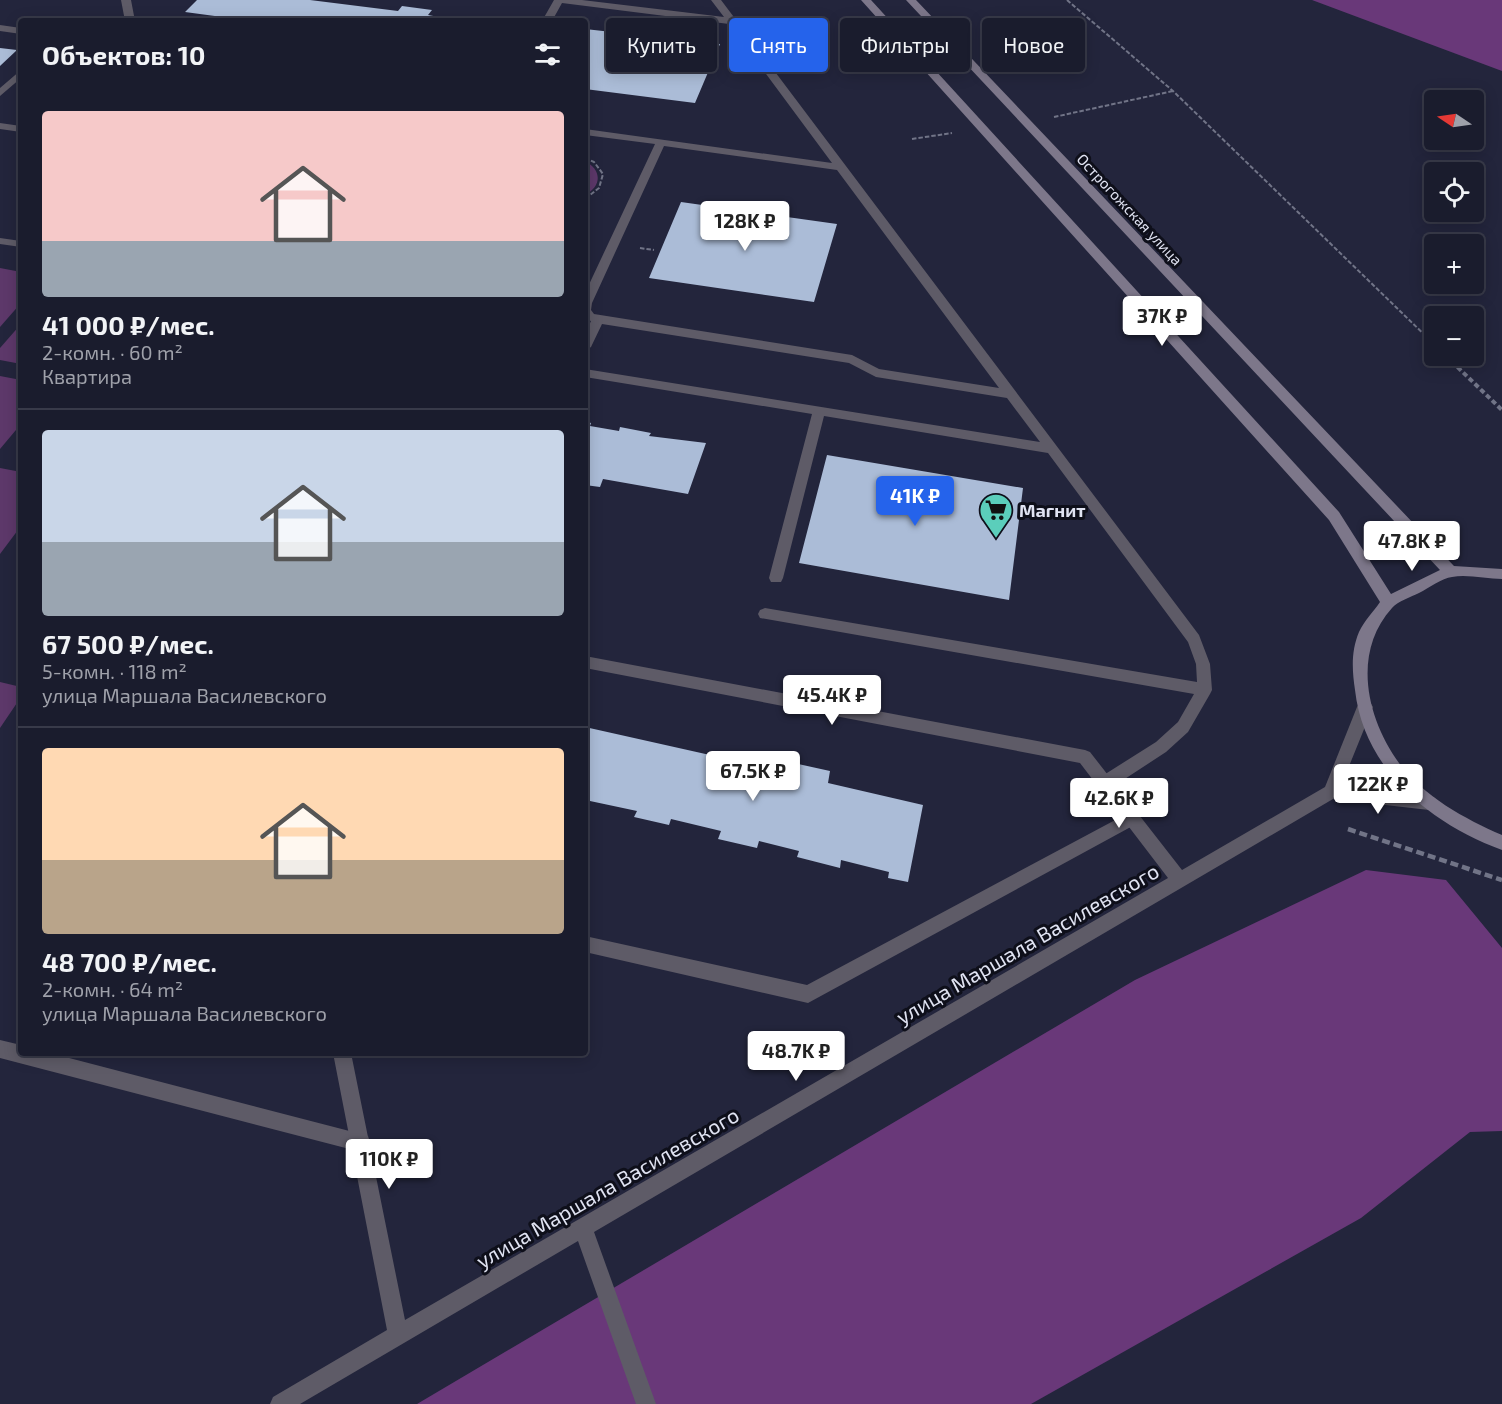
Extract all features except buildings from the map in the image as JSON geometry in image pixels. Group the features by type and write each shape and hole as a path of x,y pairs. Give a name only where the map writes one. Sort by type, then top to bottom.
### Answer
{"street":[{"path":"126,0 129,18"},
{"path":"549,18 560,0 729,21"},
{"path":"716,0 729,18"},
{"path":"866,0 1334,516 1388,602"},
{"name":"Острогожская улица","path":"911,0 1450,571"},
{"path":"0,28 18,31"},
{"path":"769,72 1194,639 1203,664 1205,690 1183,727 1161,747 1105,783"},
{"path":"0,93 18,76"},
{"path":"0,126 18,129"},
{"path":"588,132 840,166"},
{"path":"588,299 662,142"},
{"path":"0,241 18,244"},
{"path":"588,315 598,319 852,358 876,373 1011,394"},
{"path":"588,341 598,319"},
{"path":"588,373 1053,449"},
{"path":"776,578 819,411"},
{"path":"1502,574 1450,571 1388,602 1366,633 1359,664 1365,707 1372,732 1394,769 1429,803 1473,830 1502,843"},
{"path":"765,614 1205,690"},
{"path":"588,663 1086,757 1179,880"},
{"path":"1365,707 1330,792 1429,803"},
{"name":"улица Маршала Василевского","path":"280,1404 1330,792"},
{"path":"588,945 808,994 1132,818"},
{"path":"0,1049 18,1054"},
{"path":"27,1056 361,1143"},
{"path":"343,1056 398,1335"},
{"path":"584,1227 646,1404"}],"path":[{"path":"1066,0 1173,91 1424,334"},
{"path":"588,159 594,162 603,174 599,188 588,197"},
{"path":"1456,366 1502,410"},
{"path":"1348,829 1502,880"}],"shaded area":[{"path":"1312,0 1502,0 1502,71"},
{"path":"588,163 595,169 598,178 588,193"},
{"path":"0,268 18,271 18,306 0,327"},
{"path":"18,327 18,363 0,360 0,348"},
{"path":"0,376 18,379 18,428 0,449"},
{"path":"0,468 18,471 18,530 0,554"},
{"path":"0,682 18,686 18,701 0,728"},
{"path":"1366,870 1446,880 1502,948 1502,1131 1470,1132 1361,1218 1031,1404 417,1404 1135,980"}],"place":[{"name":"Магнит","path":"996,539"}]}
